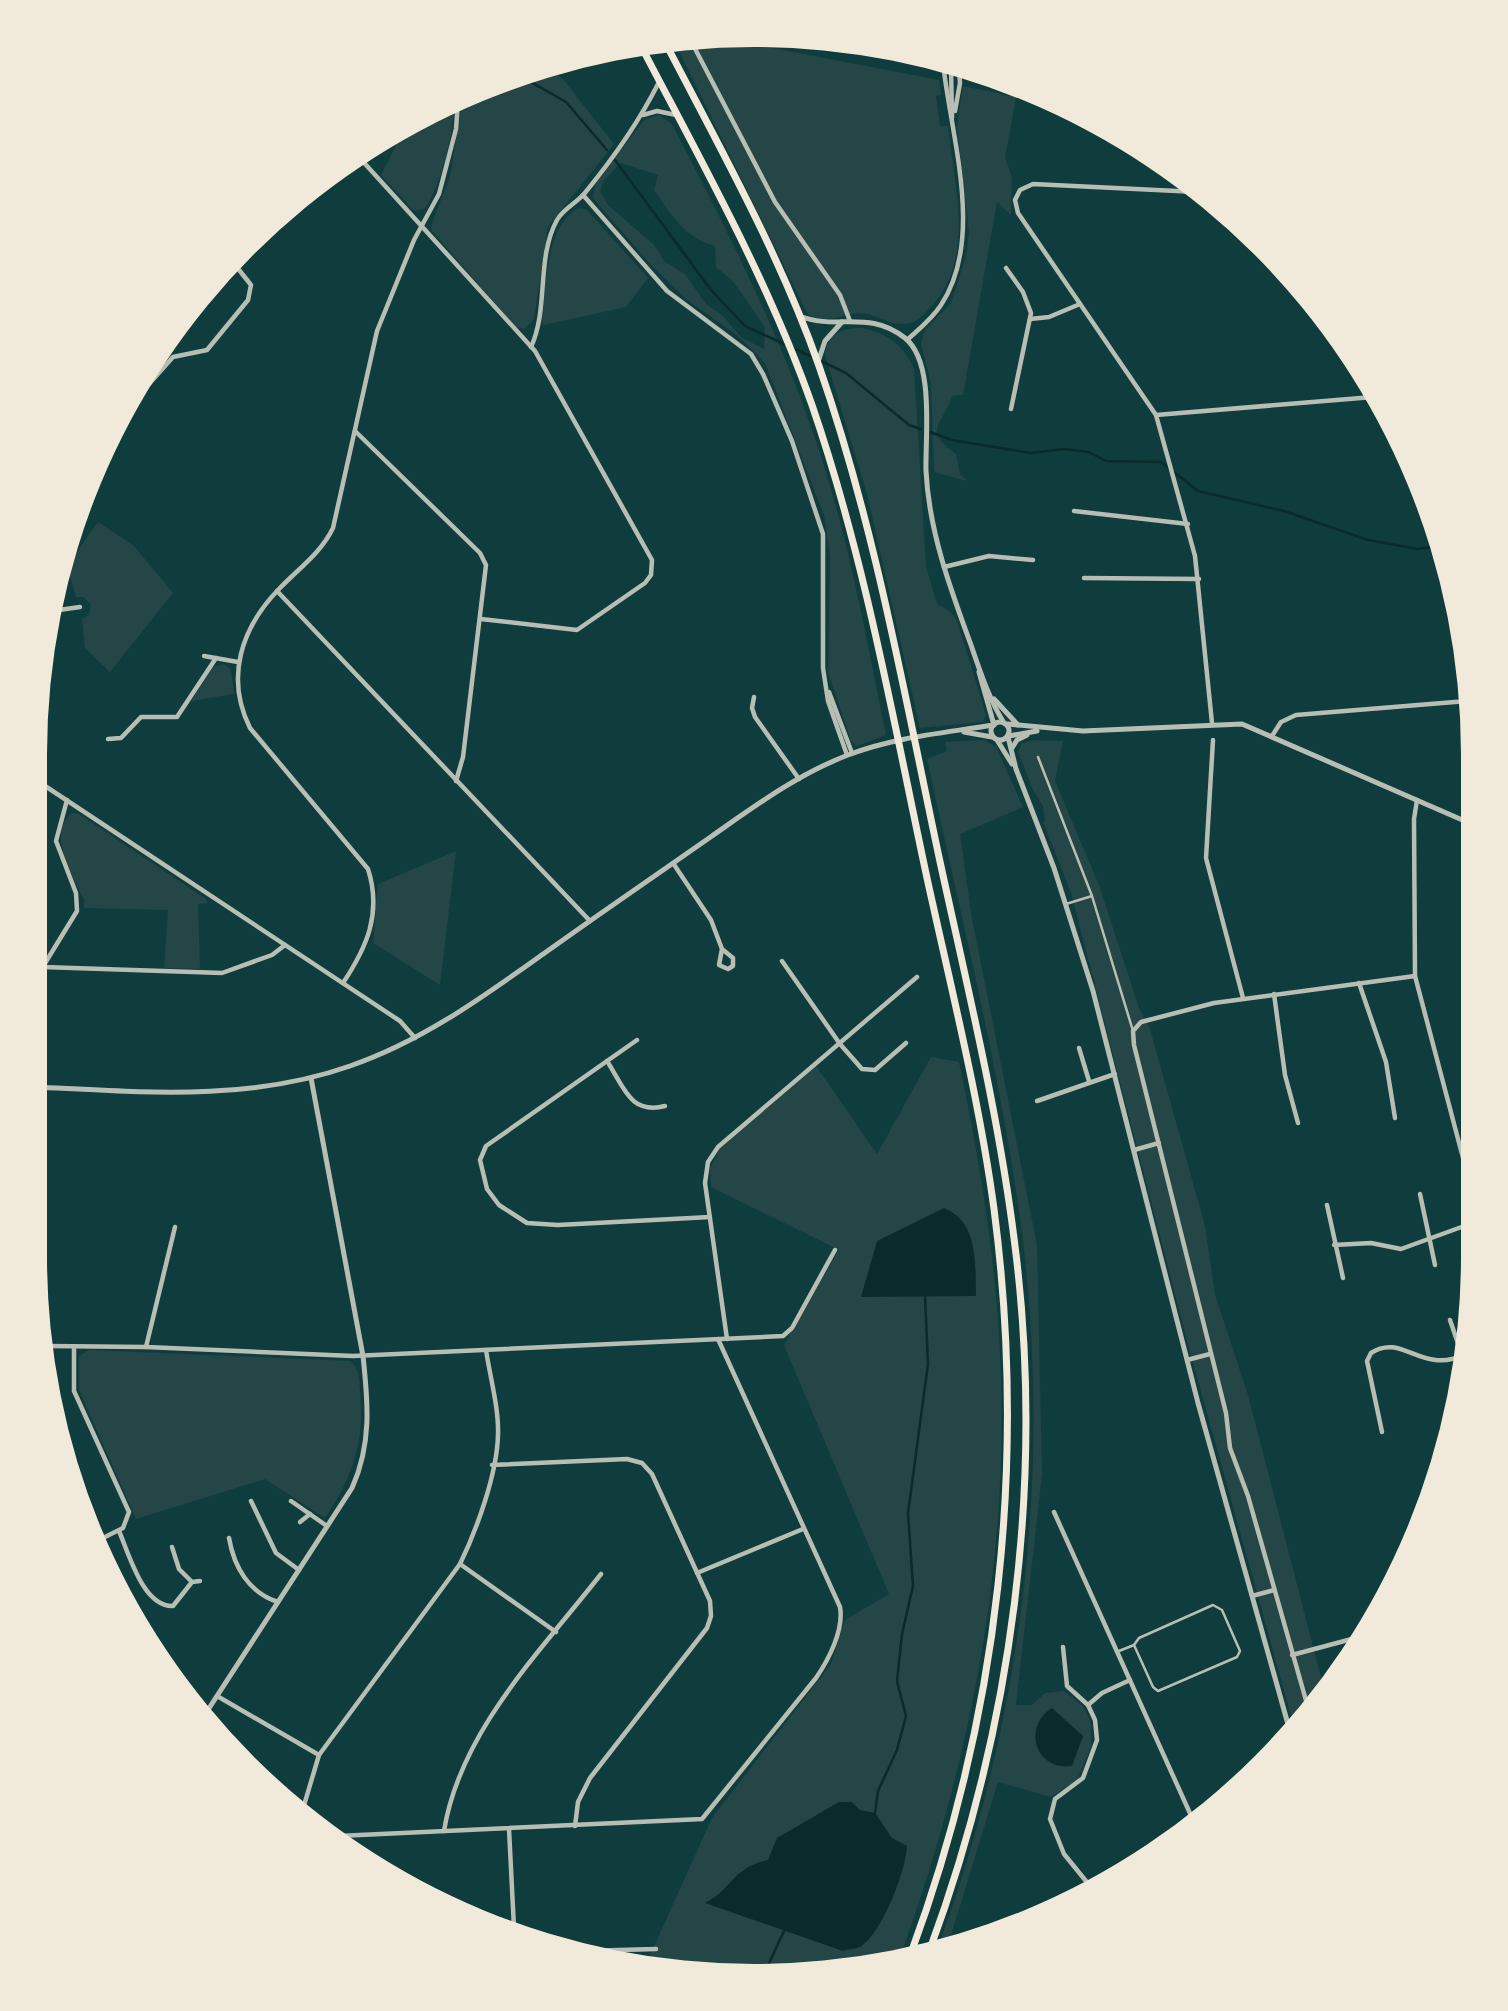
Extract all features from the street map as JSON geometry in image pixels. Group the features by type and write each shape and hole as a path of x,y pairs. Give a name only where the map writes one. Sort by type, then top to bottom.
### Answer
{"main road":[{"path":"670,52 762,233 799,316 818,362 869,531 982,1057 1008,1191 1022,1331 1024,1454 1017,1594 983,1773 949,1896 933,1941"},
{"path":"646,56 744,245 786,338 810,400 845,507 965,1051 993,1204 1008,1379 1006,1508 996,1611 980,1713 959,1803 913,1945"}],"street":[{"path":"696,50 775,202 840,295 850,321"},
{"path":"945,74 952,101"},
{"path":"907,340 940,307 956,275 962,252 963,219 952,130 951,76"},
{"path":"952,130 952,101 957,77"},
{"path":"531,347 537,329 552,231 563,212 583,195 642,115 659,81"},
{"path":"642,115 657,111 676,115"},
{"path":"343,983 361,957 370,935 373,890 368,869 250,728 240,699 238,662 247,633 277,591 320,549 333,528 377,331 443,180 456,129 457,113"},
{"path":"365,164 531,347 639,537 653,567 645,583 577,630 481,619"},
{"path":"1182,191 1033,184 1023,188 1016,196 1016,210 1156,415 1188,524 1199,579 1212,723"},
{"path":"583,195 667,291 758,362 792,441 823,534 823,668 827,689 850,754"},
{"path":"1006,268 1028,300 1030,319 1011,409"},
{"path":"159,373 173,357 207,350 247,300 251,285 239,270"},
{"path":"1030,319 1049,317 1080,304"},
{"path":"799,316 819,323 874,321 907,340 923,371 928,496 944,567 978,665 1005,724 1016,769 1066,904 1115,1074 1187,1360 1286,1721"},
{"path":"818,362 825,341 842,323"},
{"path":"1156,415 1364,398"},
{"path":"355,431 480,553 486,572 463,757 456,781"},
{"path":"1074,512 1188,524"},
{"path":"944,567 989,556 1033,560"},
{"path":"1084,578 1199,579"},
{"path":"277,591 590,921"},
{"path":"62,610 80,607"},
{"path":"204,656 238,662"},
{"path":"108,739 121,738 141,717 177,717 216,658"},
{"path":"978,665 995,738 1016,769"},
{"path":"986,684 1004,712 1022,727"},
{"path":"754,697 752,708 755,717 799,779"},
{"path":"1272,736 1281,722 1296,715 1458,702"},
{"path":"961,732 995,738 1046,730 1128,730 1212,723 1242,724 1461,819"},
{"path":"47,1087 206,1093 253,1089 310,1078 362,1062 448,1020 799,779 850,754 993,725 1005,724 1046,730"},
{"path":"1011,750 1020,737 1037,731"},
{"path":"1213,740 1206,858 1243,998"},
{"path":"47,787 407,1026 415,1038"},
{"path":"47,961 74,917 78,905 56,841 67,800"},
{"path":"1417,800 1414,819 1415,976 1461,1149"},
{"path":"673,863 710,920 723,949 734,961 728,969 719,965 723,949"},
{"path":"47,967 222,973 272,955 285,945"},
{"path":"782,961 840,1044 862,1069 870,1071 906,1043"},
{"path":"1305,1699 1248,1496 1230,1448 1226,1413 1134,1045 1133,1031 1141,1022 1154,1018 1243,998 1415,976"},
{"path":"727,1339 705,1176 713,1151 917,977"},
{"path":"1359,983 1386,1062 1395,1118"},
{"path":"1274,994 1285,1075 1298,1124"},
{"path":"636,1040 486,1146 480,1154 480,1165 493,1199 519,1219 538,1225 710,1217"},
{"path":"1079,1048 1089,1081"},
{"path":"607,1061 637,1106 649,1109 665,1106"},
{"path":"1037,1101 1115,1074"},
{"path":"209,1707 352,1488 366,1445 368,1401 363,1356 310,1078"},
{"path":"1134,1150 1159,1143"},
{"path":"1420,1194 1435,1265"},
{"path":"1326,1205 1343,1278"},
{"path":"146,1347 176,1227"},
{"path":"1334,1245 1371,1243 1397,1250 1461,1227"},
{"path":"53,1346 146,1347 363,1356 787,1334 835,1250"},
{"path":"1450,1320 1456,1336"},
{"path":"348,1836 702,1819 816,1678 831,1652 841,1613 718,1339"},
{"path":"74,1348 75,1391 129,1512 128,1522 106,1537"},
{"path":"1382,1432 1367,1362 1371,1353 1396,1348 1437,1362 1453,1359"},
{"path":"305,1802 319,1755 460,1564 478,1522 498,1429 486,1350"},
{"path":"1187,1360 1210,1354"},
{"path":"492,1465 627,1459 642,1463 652,1474 710,1601 710,1622 590,1778 578,1802 575,1826"},
{"path":"251,1501 276,1553 299,1570"},
{"path":"291,1501 328,1527"},
{"path":"1054,1511 1190,1813"},
{"path":"300,1522 310,1514"},
{"path":"697,1573 803,1529"},
{"path":"118,1531 148,1592 160,1603 170,1607 176,1604 192,1582 200,1581"},
{"path":"229,1538 235,1562 250,1584 261,1597 278,1602"},
{"path":"172,1547 179,1569 192,1582"},
{"path":"460,1564 556,1632"},
{"path":"444,1831 446,1814 479,1734 601,1574"},
{"path":"1251,1597 1274,1590"},
{"path":"1292,1655 1348,1640"},
{"path":"1063,1647 1067,1686 1088,1705 1097,1726 1094,1753 1083,1778 1058,1796 1050,1814 1064,1854 1086,1881"},
{"path":"1088,1705 1102,1693 1130,1680"},
{"path":"216,1695 319,1755"},
{"path":"509,1829 514,1921"},
{"path":"616,1950 656,1949"}],"lane":[{"path":"1038,757 1092,896 1133,1031"},
{"path":"1066,904 1092,896"},
{"path":"1117,1652 1134,1645 1139,1638 1216,1605 1222,1610 1239,1654 1158,1691 1153,1688 1134,1645"}],"shaded area":[{"path":"771,48 939,80 941,95 936,96 940,126 948,126 959,221 958,244 945,288 931,307 908,324 860,313 821,319 807,313 679,52"},
{"path":"557,76 562,78 614,144 548,227 534,319 525,329 516,327 432,231 431,225 450,177 461,111"},
{"path":"963,86 1016,98 1005,158 1012,177 1011,215 997,202 963,395 952,396 937,433 945,446 956,454 960,474 967,481 934,472 931,383 921,344 925,330 951,303 966,256 969,233 957,126"},
{"path":"454,114 441,173 424,209 413,210 381,175 396,145"},
{"path":"659,115 672,124 729,235 781,349 824,465 863,619 886,735 857,746 851,741 828,672 830,557 824,515 765,363 739,337 686,299 651,265 593,198 595,185 644,120","holes":["621,163 658,175 654,190 686,231 715,246 716,267 732,280 765,327 764,349 741,337 723,316 706,304 685,274 664,261 654,245 608,205 600,192 603,181"]},
{"path":"578,208 586,209 648,278 626,307 544,325 541,322 546,276 553,244 567,217"},
{"path":"861,328 893,341 905,353 914,369 926,567 937,604 951,612 957,621 986,715 983,722 920,728 867,494 825,355 832,337 848,329"},
{"path":"98,522 133,545 173,593 110,672 85,648 82,619 89,615 91,605 84,597 76,597 70,576 77,552"},
{"path":"224,664 231,670 234,694 191,701 213,667"},
{"path":"984,740 996,747 1023,807 960,834 972,919 1037,1245 1042,1474 1016,1705 1032,1705 1045,1693 1064,1691 1083,1706 1091,1722 1091,1746 1077,1781 1051,1797 998,1782 951,1936 941,1939 967,1862 990,1776 1009,1688 1031,1510 1034,1420 1031,1331 1015,1181 993,1060 927,759 947,751 945,742"},
{"path":"1034,740 1063,741 1055,781 1099,885 1139,1008 1150,1029 1205,1226 1215,1295 1248,1395 1321,1678 1291,1716 1189,1348 1071,893 1043,822 1043,806 1033,790 1018,752 1022,743"},
{"path":"72,813 79,814 206,899 207,903 198,904 200,969 164,968 168,910 84,908 84,899 61,843 61,832"},
{"path":"456,851 440,985 373,943 378,884"},
{"path":"931,1057 959,1062 987,1219 996,1298 1001,1378 1001,1452 990,1598 964,1743 946,1814 903,1948 846,1958 754,1964 650,1956 712,1818 831,1664 845,1620 889,1594 784,1345 839,1250 711,1187 710,1169 720,1149 816,1066 877,1154"},
{"path":"944,1208 964,1223 973,1245 976,1296 861,1297 877,1241"},
{"path":"89,1350 350,1361 356,1367 359,1378 361,1426 350,1473 335,1503 325,1518 265,1479 136,1519 79,1390 79,1356"},
{"path":"1052,1708 1083,1736 1072,1766 1059,1766 1049,1762 1037,1746 1037,1726"},
{"path":"839,1802 852,1802 860,1810 875,1813 892,1838 907,1846 906,1857 891,1901 876,1929 860,1947 843,1951 705,1903 722,1891 739,1873 768,1860 777,1838"}],"waterway":[{"path":"533,83 566,102 607,150"},
{"path":"615,160 711,290 745,326 784,344"},
{"path":"793,348 812,357"},
{"path":"821,361 846,373 909,425 921,429"},
{"path":"930,432 952,440 1031,453 1064,449 1089,452 1106,461 1161,462 1198,491 1284,511 1368,540 1418,549 1430,547"},
{"path":"875,1813 878,1791 897,1750 906,1716 897,1681 902,1634 913,1586 908,1513 928,1364 925,1297"},
{"path":"769,1963 784,1931"}]}
